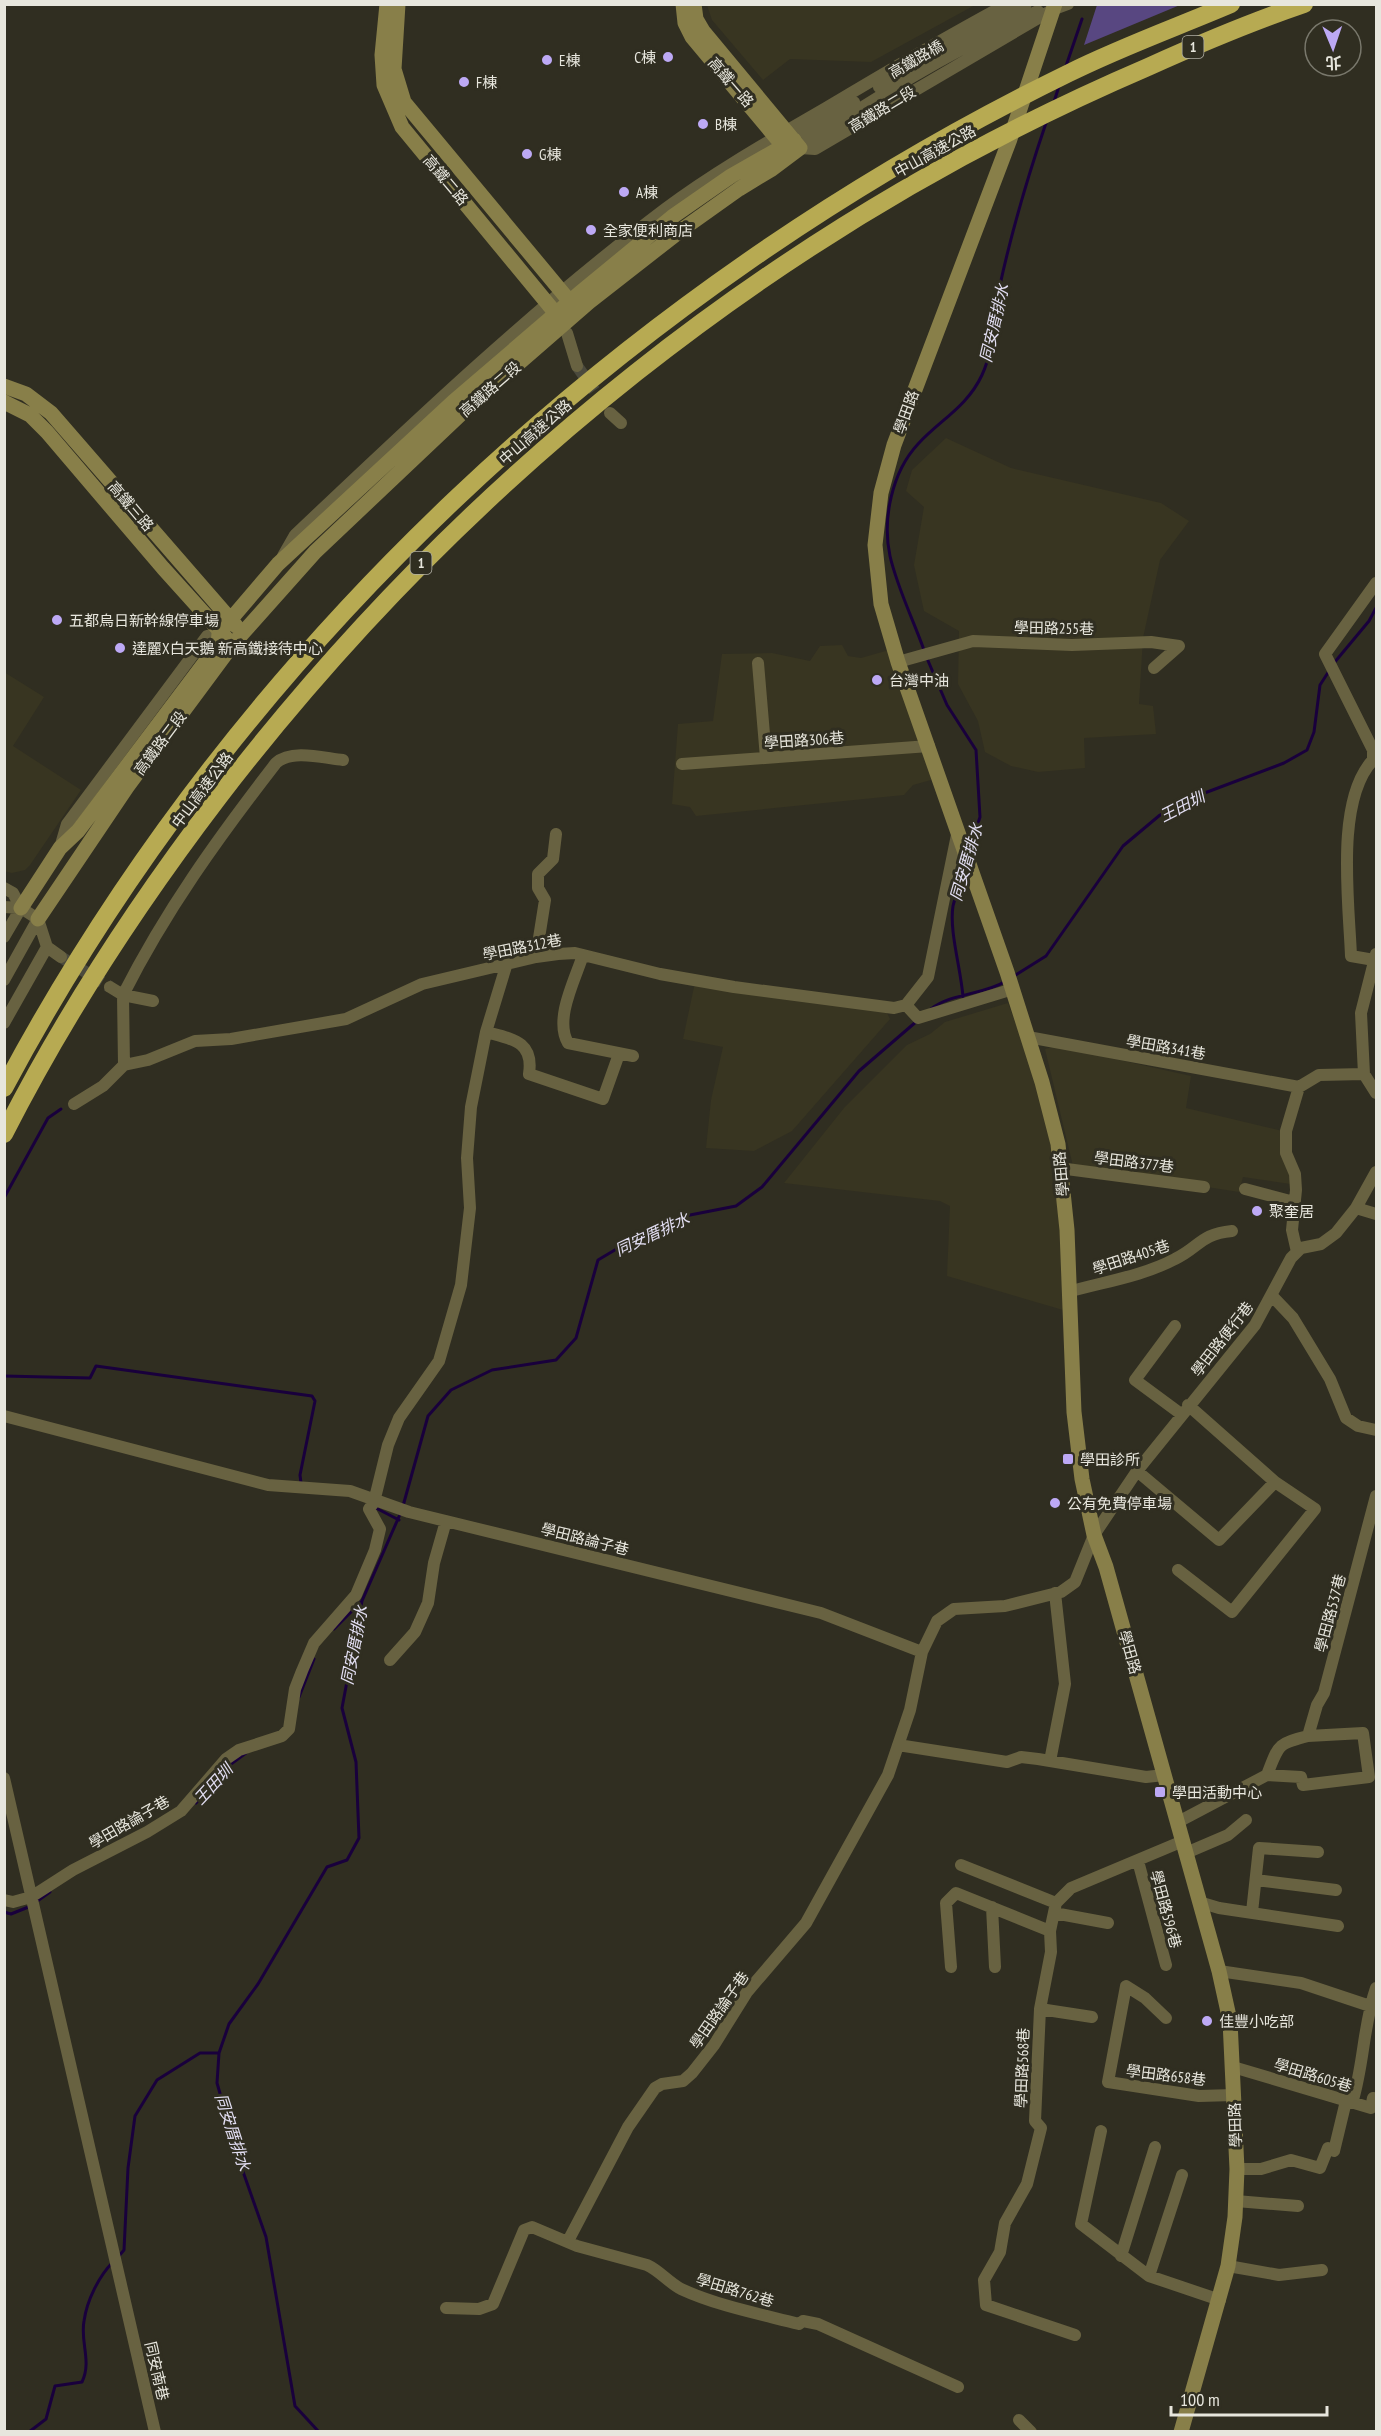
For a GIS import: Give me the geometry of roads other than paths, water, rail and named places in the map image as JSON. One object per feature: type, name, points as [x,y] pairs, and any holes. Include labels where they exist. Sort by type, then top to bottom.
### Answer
[{"type":"highway","name":"中山高速公路","points":[[4,1088],[94,938],[162,837],[283,681],[397,556],[470,485],[555,410],[696,298],[817,216],[976,121],[1072,71],[1231,4]]},
{"type":"highway","name":"中山高速公路","points":[[4,1134],[83,995],[161,875],[299,695],[412,572],[485,500],[569,426],[708,315],[828,234],[914,182],[1083,94],[1266,17],[1304,4]]},
{"type":"street","name":"高鐵二路","points":[[387,4],[382,55],[384,86],[402,127],[561,321]]},
{"type":"street","name":"高鐵二路","points":[[398,4],[394,69],[404,102],[573,306]]},
{"type":"street","name":"高鐵一路","points":[[683,4],[685,23],[692,37],[789,143]]},
{"type":"street","name":"高鐵一路","points":[[694,4],[696,19],[703,31],[789,143]]},
{"type":"street","name":"高鐵路二段","points":[[21,908],[60,848],[78,831],[218,645],[219,633],[230,620],[278,564],[453,402],[561,321],[573,306],[680,231],[789,143],[944,38],[1007,4]]},
{"type":"street","name":"高鐵路橋","points":[[789,143],[855,111],[1026,4]]},
{"type":"street","name":"高鐵路二段","points":[[38,920],[127,787],[242,640],[315,552],[561,321],[666,209],[724,168],[789,143],[815,149],[1055,6],[1068,4]]},
{"type":"street","name":"高鐵路橋","points":[[951,50],[1055,6]]},
{"type":"street","name":"學田路","points":[[1055,6],[1010,139],[894,445],[876,521],[875,560],[881,604],[905,660],[928,746],[1013,989],[1058,1144],[1067,1230],[1074,1412],[1082,1479],[1094,1535],[1106,1567],[1228,2009],[1233,2067],[1236,2201],[1228,2266],[1220,2300],[1181,2432]]},
{"type":"street","points":[[561,321],[577,366]]},
{"type":"street","name":"高鐵三路","points":[[4,386],[26,394],[51,413],[230,620],[242,640]]},
{"type":"street","name":"高鐵三路","points":[[4,402],[30,415],[47,432],[219,633],[242,640]]},
{"type":"street","points":[[610,413],[621,423]]},
{"type":"street","points":[[1375,590],[1325,654],[1373,750],[1369,773],[1377,776]]},
{"type":"street","name":"學田路255巷","points":[[905,660],[973,641],[1072,645],[1151,642],[1179,646],[1154,668]]},
{"type":"street","points":[[758,663],[766,758]]},
{"type":"street","name":"學田路306巷","points":[[682,764],[928,746]]},
{"type":"street","points":[[74,1104],[103,1086],[124,1065],[123,995],[169,910],[201,862],[276,763],[282,757],[291,756],[343,760]]},
{"type":"street","points":[[1372,762],[1349,823],[1345,845],[1351,956],[1376,957],[1361,1013],[1364,1074],[1377,1093]]},
{"type":"street","points":[[958,829],[928,977],[906,1005],[918,1018],[1013,989]]},
{"type":"street","points":[[536,957],[545,900],[538,888],[538,874],[552,859],[556,834]]},
{"type":"street","points":[[4,888],[13,893],[21,908],[38,920],[46,947],[61,957]]},
{"type":"street","points":[[4,907],[21,908]]},
{"type":"street","points":[[4,937],[21,908]]},
{"type":"street","points":[[4,980],[38,920]]},
{"type":"street","points":[[4,1023],[46,947]]},
{"type":"street","name":"學田路312巷","points":[[124,1065],[148,1060],[195,1041],[231,1039],[346,1019],[422,984],[536,957],[574,953],[660,974],[734,987],[894,1008],[906,1005]]},
{"type":"street","points":[[583,955],[567,1005],[562,1033],[568,1043],[633,1056]]},
{"type":"street","name":"學田路論子巷","points":[[4,1900],[13,1902],[31,1897],[74,1869],[147,1832],[181,1810],[226,1759],[239,1750],[282,1736],[289,1729],[295,1689],[314,1642],[356,1595],[375,1550],[380,1529],[369,1509],[374,1502],[388,1445],[399,1418],[439,1361],[461,1285],[470,1208],[467,1158],[471,1107],[486,1032],[507,963]]},
{"type":"street","points":[[110,987],[123,995],[153,1001]]},
{"type":"street","points":[[486,1032],[513,1040],[529,1051],[531,1062],[529,1074],[603,1100],[619,1054]]},
{"type":"street","name":"學田路341巷","points":[[1028,1037],[1299,1087]]},
{"type":"street","points":[[1297,1252],[1292,1230],[1296,1190],[1294,1174],[1286,1153],[1286,1131],[1299,1087],[1318,1075],[1364,1074]]},
{"type":"street","name":"學田路377巷","points":[[1059,1168],[1204,1187]]},
{"type":"street","points":[[1297,1252],[1301,1248],[1321,1244],[1336,1233],[1356,1208],[1377,1172]]},
{"type":"street","points":[[1245,1189],[1294,1202]]},
{"type":"street","points":[[1356,1208],[1377,1214]]},
{"type":"street","name":"學田路405巷","points":[[1068,1292],[1153,1268],[1176,1259],[1213,1233],[1232,1231]]},
{"type":"street","name":"學田路便行巷","points":[[1094,1535],[1137,1471],[1255,1324],[1291,1258],[1297,1252]]},
{"type":"street","points":[[1272,1296],[1293,1317],[1330,1378],[1346,1418],[1358,1426],[1377,1430]]},
{"type":"street","points":[[1175,1326],[1135,1380],[1185,1409],[1275,1482],[1315,1509],[1232,1612],[1178,1570]]},
{"type":"street","name":"學田路論子巷","points":[[4,1416],[268,1485],[350,1491],[374,1502],[446,1521],[821,1613],[922,1652]]},
{"type":"street","points":[[1137,1471],[1219,1540],[1275,1482]]},
{"type":"street","name":"學田路537巷","points":[[1308,1736],[1317,1705],[1324,1693],[1377,1496]]},
{"type":"street","points":[[390,1660],[415,1632],[428,1603],[434,1563],[446,1521]]},
{"type":"street","name":"學田路論子巷","points":[[568,2241],[628,2127],[655,2088],[662,2084],[683,2081],[692,2073],[714,2045],[747,1992],[806,1923],[888,1775],[910,1710],[922,1652],[936,1622],[954,1609],[1005,1606],[1055,1593],[1075,1582],[1094,1535]]},
{"type":"street","points":[[1050,1761],[1065,1684],[1055,1593]]},
{"type":"street","points":[[1178,1822],[1267,1775],[1301,1778],[1303,1785],[1369,1777],[1363,1733],[1308,1736],[1283,1743],[1276,1750],[1267,1775]]},
{"type":"street","points":[[898,1745],[1007,1762],[1021,1757],[1146,1777],[1164,1775]]},
{"type":"street","points":[[4,1778],[31,1897]]},
{"type":"street","points":[[1055,1908],[1071,1888],[1138,1861],[1228,1835],[1246,1820]]},
{"type":"street","points":[[1252,1912],[1259,1848],[1318,1852]]},
{"type":"street","name":"學田路596巷","points":[[1138,1861],[1166,1965]]},
{"type":"street","points":[[961,1865],[1055,1908],[1108,1923]]},
{"type":"street","points":[[1256,1880],[1336,1890]]},
{"type":"street","points":[[951,1966],[946,1903],[956,1893],[1050,1931]]},
{"type":"street","name":"同安南巷","points":[[31,1897],[155,2432]]},
{"type":"street","points":[[1199,1902],[1219,1908],[1338,1926]]},
{"type":"street","points":[[992,1907],[995,1967]]},
{"type":"street","name":"學田路568巷","points":[[1055,1908],[1050,1931],[1051,1952],[1040,2009],[1035,2121],[1041,2128],[1027,2184],[1005,2223],[1000,2252],[984,2280],[986,2305],[1075,2335]]},
{"type":"street","points":[[1219,1971],[1301,1983],[1370,2006]]},
{"type":"street","name":"學田路658巷","points":[[1166,2018],[1145,1998],[1126,1986],[1108,2082],[1199,2096],[1234,2095]]},
{"type":"street","points":[[1237,2169],[1261,2169],[1291,2160],[1320,2168],[1328,2148],[1335,2151],[1349,2102],[1358,2086],[1370,2006],[1377,1988]]},
{"type":"street","points":[[1040,2009],[1092,2017]]},
{"type":"street","name":"學田路605巷","points":[[1233,2067],[1371,2108],[1373,2098],[1377,2099]]},
{"type":"street","points":[[1101,2131],[1081,2224],[1149,2276],[1220,2300]]},
{"type":"street","points":[[1121,2256],[1155,2147]]},
{"type":"street","points":[[1149,2276],[1182,2175]]},
{"type":"street","points":[[1236,2201],[1298,2206]]},
{"type":"street","name":"學田路762巷","points":[[446,2308],[479,2309],[493,2304],[524,2230],[532,2227],[541,2228],[609,2257],[647,2265],[680,2288],[704,2298],[799,2324],[803,2321],[818,2324],[958,2387]]},
{"type":"street","points":[[1228,2266],[1279,2275],[1322,2270]]},
{"type":"street","points":[[1019,2420],[1031,2432]]},
{"type":"waterway","name":"同安厝排水","points":[[1066,66],[1082,19]]},
{"type":"waterway","name":"同安厝排水","points":[[1054,102],[1059,86]]},
{"type":"waterway","name":"同安厝排水","points":[[924,650],[890,556],[887,527],[891,497],[909,455],[926,435],[961,405],[982,375],[994,330],[1000,285],[1010,244],[1046,123]]},
{"type":"waterway","name":"王田圳","points":[[1334,663],[1369,621],[1376,608]]},
{"type":"waterway","name":"同安厝排水","points":[[926,656],[947,705],[976,750],[980,817],[970,848]]},
{"type":"waterway","name":"王田圳","points":[[1014,976],[1046,956],[1123,846],[1160,815],[1194,797],[1284,763],[1307,750],[1314,732],[1320,685],[1329,671]]},
{"type":"waterway","name":"同安厝排水","points":[[963,997],[952,916],[964,869]]},
{"type":"waterway","name":"王田圳","points":[[931,1009],[948,1000],[988,989],[1006,981]]},
{"type":"waterway","name":"同安厝排水","points":[[403,1506],[428,1416],[451,1390],[492,1370],[556,1360],[576,1338],[598,1260],[635,1238],[685,1216],[736,1206],[762,1187],[859,1071],[917,1021]]},
{"type":"waterway","points":[[4,1198],[48,1118],[61,1109]]},
{"type":"waterway","points":[[4,1376],[90,1378],[96,1366],[312,1396],[315,1401],[300,1475],[301,1483]]},
{"type":"waterway","points":[[374,1507],[399,1520]]},
{"type":"waterway","name":"同安厝排水","points":[[319,2432],[295,2406],[266,2237],[240,2163],[217,2083],[219,2053],[229,2024],[258,1984],[327,1867],[347,1860],[359,1838],[356,1762],[342,1708],[362,1601],[401,1512]]},
{"type":"waterway","name":"王田圳","points":[[334,1629],[361,1602]]},
{"type":"waterway","name":"王田圳","points":[[299,1697],[314,1659]]},
{"type":"waterway","name":"王田圳","points":[[227,1767],[246,1753]]},
{"type":"waterway","name":"王田圳","points":[[196,1803],[221,1774]]},
{"type":"waterway","name":"王田圳","points":[[36,1902],[50,1892]]},
{"type":"waterway","name":"王田圳","points":[[4,1912],[11,1914],[31,1906]]},
{"type":"waterway","points":[[118,2257],[124,2250],[128,2168],[135,2116],[157,2080],[200,2053],[219,2053]]},
{"type":"waterway","points":[[29,2432],[46,2419],[55,2386],[82,2382],[86,2367],[83,2329],[88,2305],[94,2289],[113,2262]]},
{"type":"tunnel","points":[[577,366],[606,407]]},
{"type":"tunnel","points":[[61,957],[110,987]]},
{"type":"place","name":"C棟","points":[[668,57]]},
{"type":"place","name":"E棟","points":[[547,60]]},
{"type":"place","name":"F棟","points":[[464,82]]},
{"type":"place","name":"B棟","points":[[703,124]]},
{"type":"place","name":"G棟","points":[[527,154]]},
{"type":"place","name":"A棟","points":[[624,192]]},
{"type":"place","name":"全家便利商店","points":[[591,230]]},
{"type":"place","name":"五都烏日新幹線停車場","points":[[57,620]]},
{"type":"place","name":"達麗X白天鵝 新高鐵接待中心","points":[[120,648]]},
{"type":"place","name":"台灣中油","points":[[877,680]]},
{"type":"place","name":"聚奎居","points":[[1257,1211]]},
{"type":"place","name":"學田診所","points":[[1068,1459]]},
{"type":"place","name":"公有免費停車場","points":[[1055,1503]]},
{"type":"place","name":"學田活動中心","points":[[1160,1792]]},
{"type":"place","name":"佳豐小吃部","points":[[1207,2021]]}]
